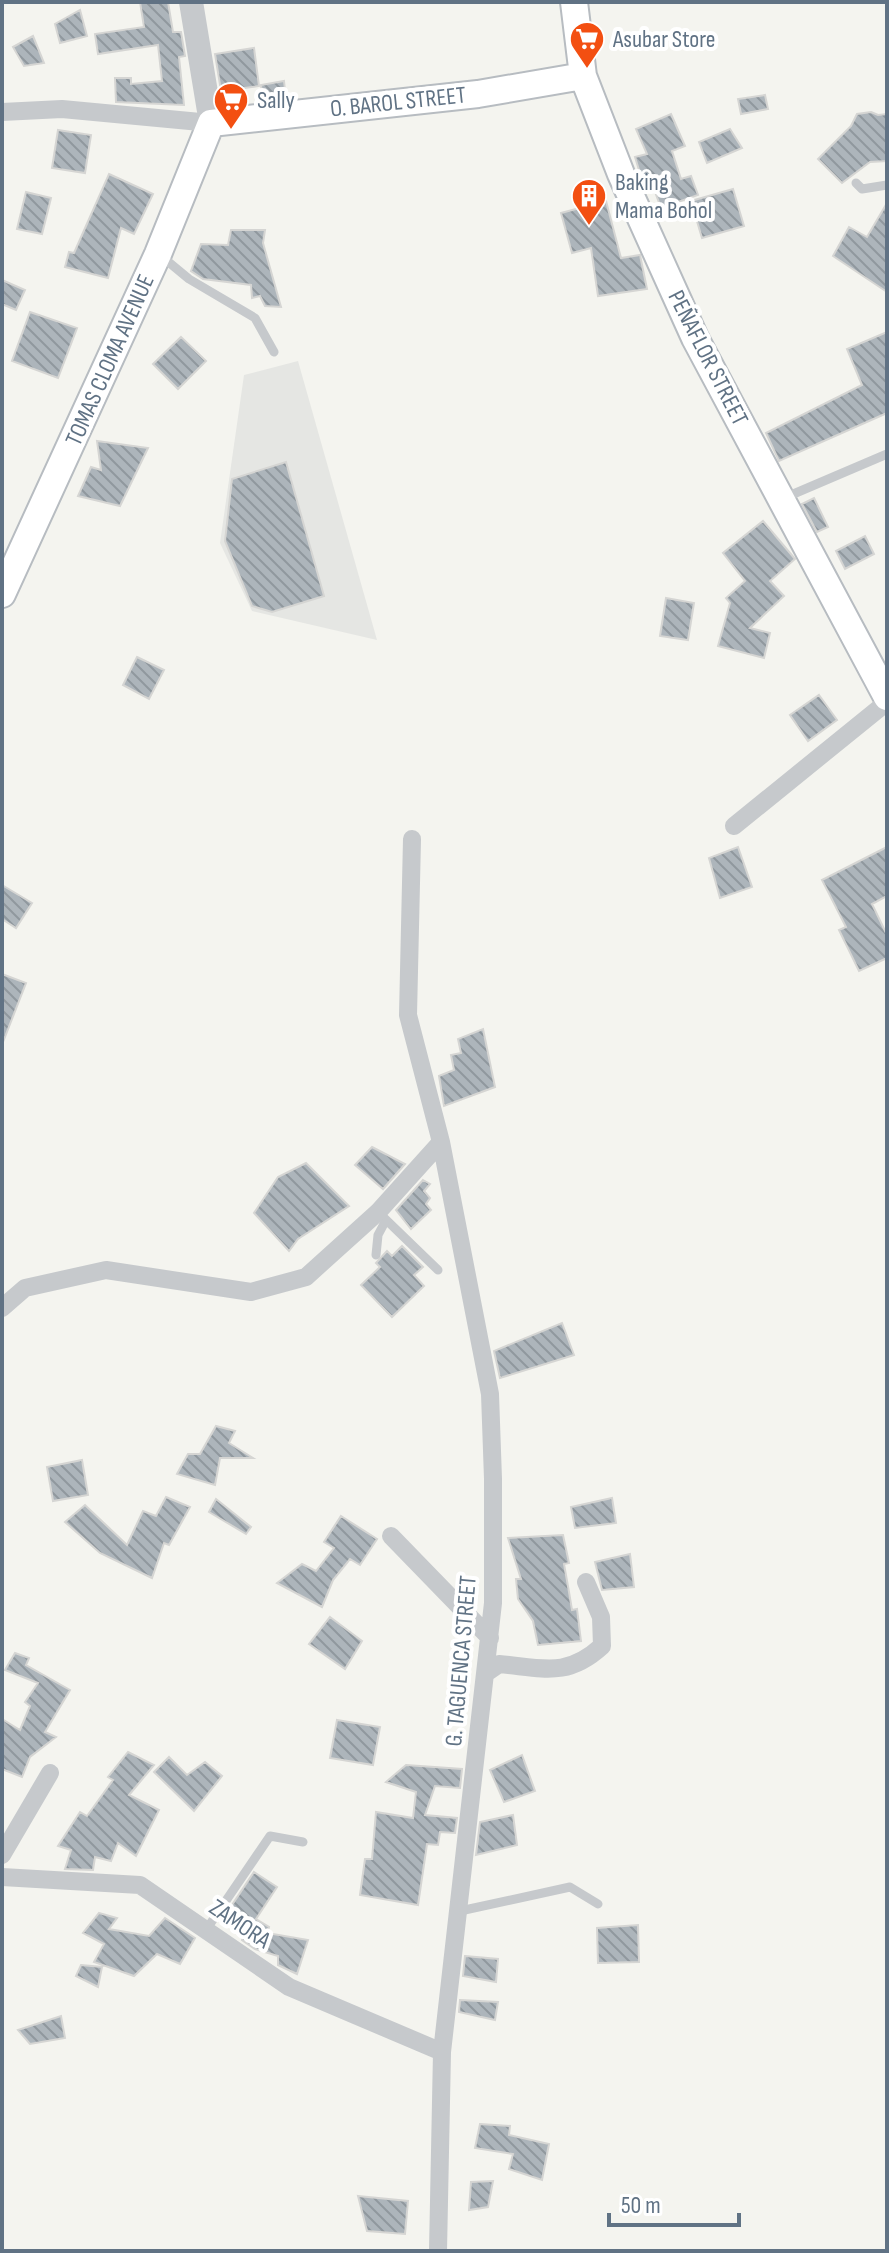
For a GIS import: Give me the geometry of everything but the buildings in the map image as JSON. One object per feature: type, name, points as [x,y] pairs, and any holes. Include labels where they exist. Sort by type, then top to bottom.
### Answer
[{"type":"main road","name":"PEÑAFLOR STREET","points":[[574,2],[583,76],[621,174],[695,338],[887,699]]},
{"type":"main road","name":"O. BAROL STREET","points":[[211,123],[478,94],[583,76]]},
{"type":"main road","name":"TOMAS CLOMA AVENUE","points":[[2,594],[158,254],[211,123]]},
{"type":"street","points":[[2,112],[62,109],[211,123],[191,2]]},
{"type":"street","points":[[734,826],[887,699]]},
{"type":"street","name":"G. TAGUENCA STREET","points":[[412,839],[408,1015],[441,1142],[490,1394],[493,1603],[442,2052],[438,2251]]},
{"type":"street","points":[[2,1308],[25,1288],[106,1270],[251,1292],[306,1277],[382,1216],[441,1142]]},
{"type":"street","points":[[391,1536],[490,1638]]},
{"type":"street","points":[[486,1673],[499,1664],[562,1671],[586,1661],[602,1646],[601,1617],[586,1582]]},
{"type":"street","points":[[2,1855],[50,1773]]},
{"type":"street","name":"ZAMORA","points":[[2,1877],[140,1885],[289,1987],[442,2052]]},
{"type":"lane","points":[[856,183],[862,189],[887,185]]},
{"type":"lane","points":[[158,254],[189,279],[255,318],[274,352]]},
{"type":"lane","points":[[781,499],[887,454]]},
{"type":"lane","points":[[376,1255],[382,1216]]},
{"type":"lane","points":[[382,1216],[438,1270]]},
{"type":"lane","points":[[206,1930],[270,1836],[303,1842]]},
{"type":"lane","points":[[460,1911],[570,1887],[598,1904]]},
{"type":"shaded area","points":[[298,361],[377,640],[252,611],[220,543],[244,375]]},
{"type":"place","name":"Asubar Store","points":[[587,70]]},
{"type":"place","name":"Sally","points":[[231,131]]},
{"type":"place","name":"Baking Mama Bohol","points":[[589,227]]}]
